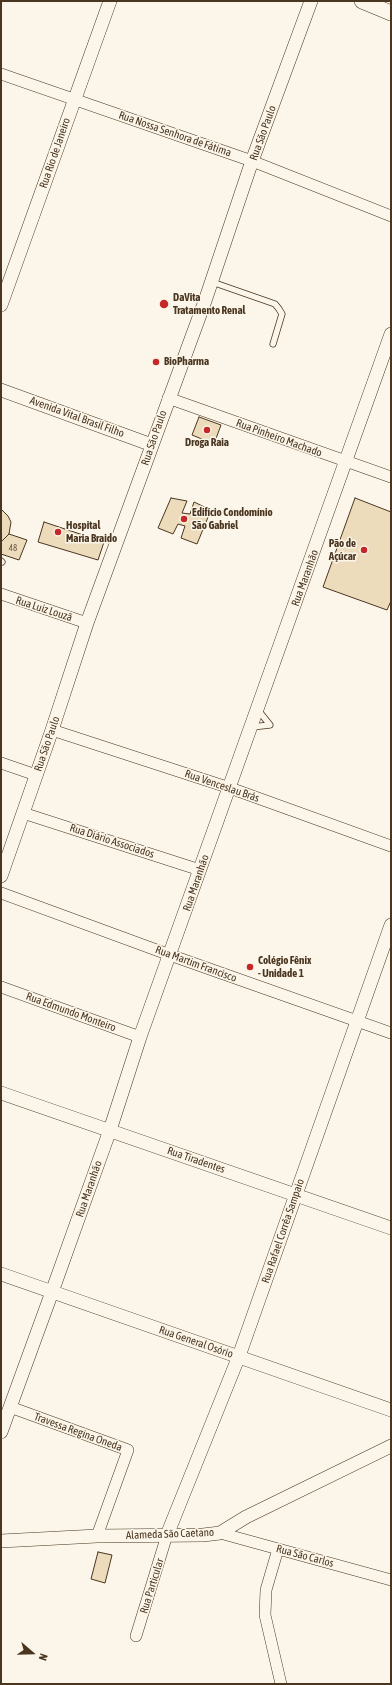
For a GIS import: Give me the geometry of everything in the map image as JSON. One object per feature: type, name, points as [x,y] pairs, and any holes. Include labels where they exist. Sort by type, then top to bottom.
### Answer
[{"type":"main road","points":[[362,1],[391,13]]},
{"type":"street","name":"Rua Rio de Janeiro","points":[[1,305],[110,1]]},
{"type":"street","name":"Rua São Paulo","points":[[2,872],[52,730],[87,623],[168,398],[212,282],[252,161],[310,1]]},
{"type":"street","name":"Rua Nossa Senhora de Fátima","points":[[1,74],[252,161],[391,216]]},
{"type":"street","name":"Rua Maranhão","points":[[1,1432],[110,1130],[140,1037],[347,462],[391,334]]},
{"type":"street","name":"Avenida Vital Brasil Filho","points":[[1,390],[152,444]]},
{"type":"street","name":"Rua Pinheiro Machado","points":[[168,398],[391,477]]},
{"type":"street","name":"Rua Luiz Louzã","points":[[1,594],[87,623]]},
{"type":"street","name":"Rua Venceslau Brás","points":[[52,730],[230,788],[391,846]]},
{"type":"street","points":[[1,763],[36,775]]},
{"type":"street","name":"Rua Diário Associados","points":[[23,813],[200,870]]},
{"type":"street","name":"Rua Martim Francisco","points":[[1,893],[170,956],[391,1033]]},
{"type":"street","name":"Rua Rafael Corrêa Sampaio","points":[[167,1534],[239,1356],[391,925]]},
{"type":"street","name":"Rua Edmundo Monteiro","points":[[1,987],[140,1037]]},
{"type":"street","name":"Rua Tiradentes","points":[[1,1093],[391,1228]]},
{"type":"street","name":"Rua General Osório","points":[[1,1274],[391,1410]]},
{"type":"street","name":"Travessa Regina Oneda","points":[[10,1407],[128,1450],[98,1536]]},
{"type":"street","name":"Alameda São Caetano","points":[[1,1541],[98,1536],[167,1534],[203,1535],[220,1532],[246,1517],[391,1446]]},
{"type":"street","name":"Rua São Carlos","points":[[220,1532],[391,1580]]},
{"type":"street","name":"Rua Particular","points":[[136,1636],[167,1534]]},
{"type":"street","points":[[278,1549],[266,1590],[264,1615],[281,1684]]},
{"type":"lane","points":[[212,282],[275,304],[282,314],[273,344]]},
{"type":"building","name":"Droga Raia","points":[[199,417],[221,425],[214,444],[192,435]]},
{"type":"building","name":"Edifício Condomínio São Gabriel","points":[[171,498],[187,501],[182,513],[190,514],[194,502],[211,510],[197,544],[181,538],[185,526],[178,524],[173,534],[158,528]]},
{"type":"building","name":"Pão de Açúcar","points":[[355,498],[391,512],[391,601],[387,610],[323,587]]},
{"type":"building","points":[[1,509],[8,516],[11,522],[9,534],[1,542]]},
{"type":"building","name":"Hospital Maria Braido","points":[[44,522],[104,542],[98,560],[38,542]]},
{"type":"building","points":[[9,534],[27,540],[19,560],[1,554],[1,542]]},
{"type":"building","points":[[98,1552],[112,1555],[105,1583],[91,1579]]},
{"type":"place","name":"DaVita Tratamento Renal","points":[[164,304]]},
{"type":"place","name":"BioPharma","points":[[156,362]]},
{"type":"place","name":"Droga Raia","points":[[207,430]]},
{"type":"place","name":"Edifício Condomínio São Gabriel","points":[[184,519]]},
{"type":"place","name":"Hospital Maria Braido","points":[[58,532]]},
{"type":"place","name":"Pão de Açúcar","points":[[364,550]]},
{"type":"place","name":"Colégio Fênix - Unidade 1","points":[[250,967]]}]
